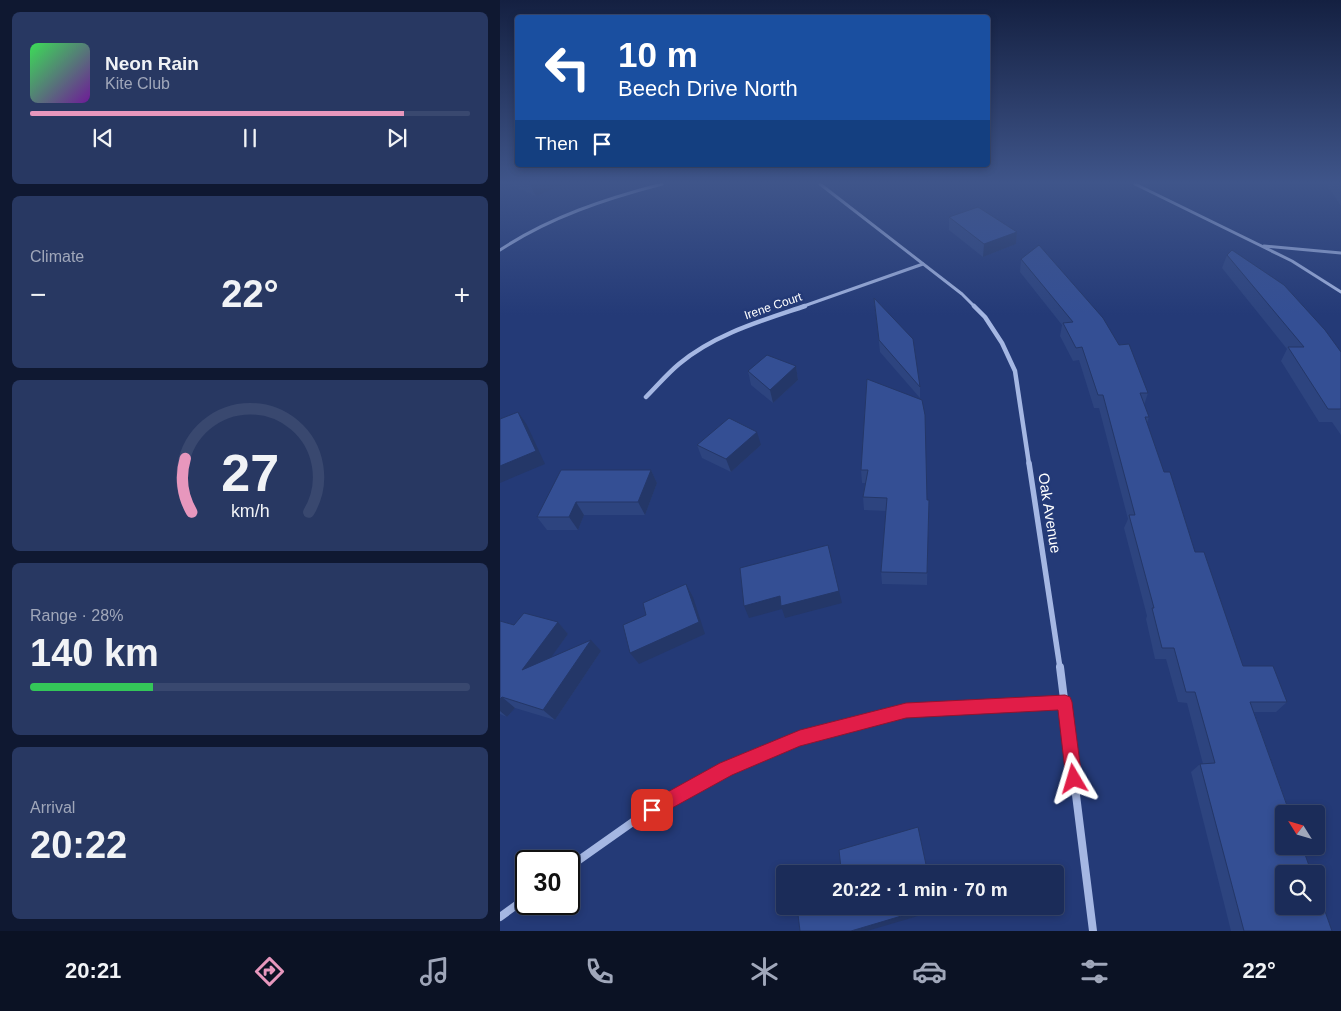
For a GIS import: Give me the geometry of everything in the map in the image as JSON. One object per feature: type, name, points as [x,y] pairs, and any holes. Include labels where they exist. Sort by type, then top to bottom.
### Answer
[{"type":"street","points":[[500,250],[541,227]]},
{"type":"street","name":"Oak Avenue","points":[[876,227],[962,294],[985,317],[1002,342],[1014,371],[1065,702],[1093,931]]},
{"type":"street","points":[[1224,227],[1292,261],[1341,292]]},
{"type":"street","points":[[1262,246],[1341,253]]},
{"type":"street","name":"Irene Court","points":[[646,396],[679,364],[733,332],[923,264]]},
{"type":"street","points":[[580,860],[637,819],[718,774],[800,738],[906,710],[1065,702]]},
{"type":"street","points":[[500,916],[515,906]]},
{"type":"building","points":[[963,227],[1010,227],[1017,232],[984,244]]},
{"type":"building","points":[[1039,245],[1103,318],[1119,345],[1129,344],[1148,393],[1140,393],[1149,417],[1145,417],[1164,472],[1170,472],[1195,552],[1204,552],[1243,666],[1273,666],[1287,702],[1250,702],[1287,805],[1275,805],[1275,855],[1305,855],[1309,865],[1275,865],[1275,915],[1325,915],[1325,911],[1332,931],[1244,931],[1200,764],[1215,763],[1195,692],[1186,692],[1174,648],[1162,648],[1152,608],[1154,608],[1129,515],[1135,515],[1103,395],[1098,395],[1082,347],[1076,348],[1063,323],[1073,322],[1021,259]]},
{"type":"building","points":[[1232,250],[1284,285],[1325,330],[1341,352],[1341,409],[1328,409],[1288,347],[1304,347],[1227,255]]},
{"type":"building","points":[[874,298],[913,339],[920,387],[879,340]]},
{"type":"building","points":[[767,355],[796,366],[770,390],[748,371]]},
{"type":"building","points":[[867,379],[922,400],[925,415],[927,500],[929,500],[927,573],[881,572],[887,498],[863,497],[868,470],[861,470]]},
{"type":"building","points":[[518,412],[536,451],[500,466],[500,419]]},
{"type":"building","points":[[729,418],[757,432],[726,459],[697,445]]},
{"type":"building","points":[[561,470],[651,470],[638,502],[576,502],[569,517],[537,517]]},
{"type":"building","points":[[828,545],[839,591],[781,606],[780,596],[744,606],[740,568]]},
{"type":"building","points":[[686,584],[699,622],[630,653],[623,625],[646,615],[643,603]]},
{"type":"building","points":[[524,613],[558,622],[522,670],[591,640],[543,710],[502,697],[500,699],[500,621],[514,625]]},
{"type":"building","points":[[918,827],[926,865],[841,865],[839,850]]},
{"type":"building","points":[[798,915],[905,915],[851,931],[800,931]]},
{"type":"route","points":[[652,810],[726,769],[800,738],[906,710],[1065,702],[1074,779]]}]
